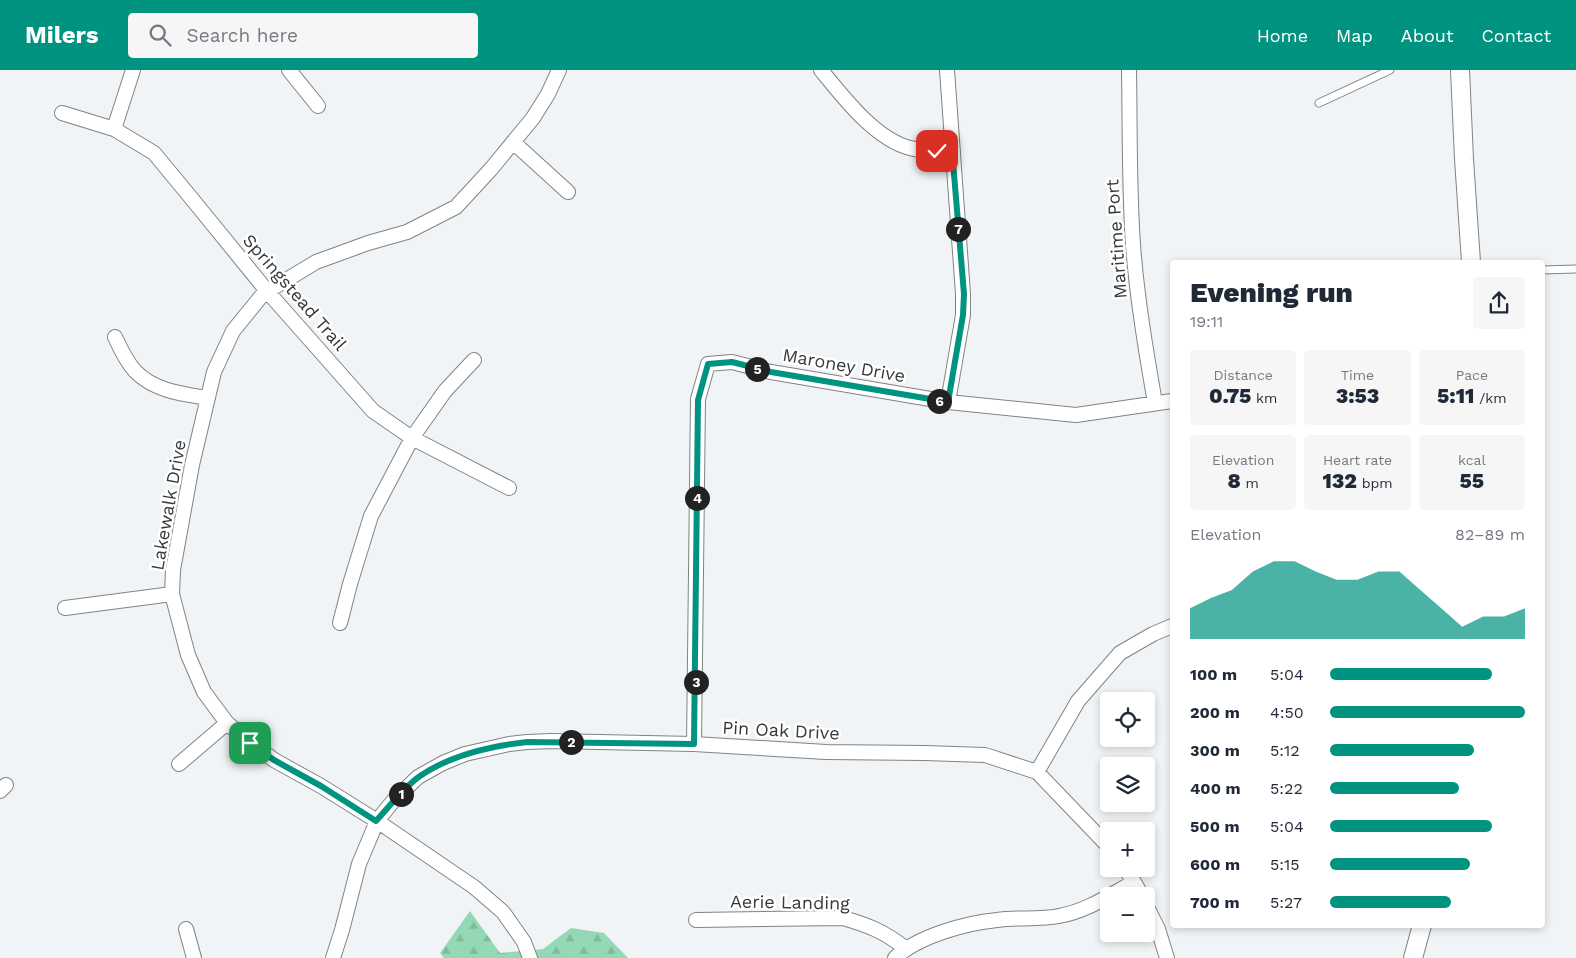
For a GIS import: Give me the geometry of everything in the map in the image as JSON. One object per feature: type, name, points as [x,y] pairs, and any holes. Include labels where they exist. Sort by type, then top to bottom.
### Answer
[{"type":"street","points":[[114,129],[133,70]]},
{"type":"street","points":[[289,70],[318,106]]},
{"type":"street","name":"Lakewalk Drive","points":[[530,958],[524,942],[503,912],[474,887],[321,786],[274,760],[227,723],[204,692],[188,655],[172,594],[173,570],[192,465],[214,372],[233,331],[262,294],[316,262],[368,243],[407,232],[456,207],[491,169],[533,118],[548,94],[558,70]]},
{"type":"street","points":[[821,70],[862,117],[885,137],[909,148],[924,151],[952,150]]},
{"type":"street","points":[[948,70],[952,150],[964,294],[963,315],[948,402]]},
{"type":"street","name":"Maritime Port","points":[[1129,70],[1133,245],[1141,317],[1155,403]]},
{"type":"street","points":[[1460,70],[1464,160],[1472,260]]},
{"type":"street","name":"Springstead Trail","points":[[62,113],[114,129],[154,153],[267,292],[374,410],[412,438],[509,488]]},
{"type":"street","points":[[513,142],[568,192]]},
{"type":"street","points":[[115,337],[135,371],[152,384],[178,394],[208,398]]},
{"type":"street","points":[[340,624],[371,516],[412,438],[445,391],[474,360]]},
{"type":"street","name":"Maroney Drive","points":[[694,744],[698,400],[708,364],[732,362],[771,372],[948,402],[1076,415],[1170,401]]},
{"type":"street","points":[[66,608],[172,594]]},
{"type":"street","points":[[1037,772],[1078,701],[1120,653],[1170,627]]},
{"type":"street","points":[[179,764],[227,723]]},
{"type":"street","name":"Pin Oak Drive","points":[[333,958],[359,864],[376,821],[418,777],[443,763],[465,754],[509,744],[527,742],[694,744],[826,752],[985,755],[1037,772],[1100,838]]},
{"type":"street","points":[[1131,877],[1137,887]]},
{"type":"street","points":[[900,953],[956,927],[998,920],[1057,917],[1086,909],[1134,882]]},
{"type":"street","name":"Aerie Landing","points":[[696,920],[843,918],[864,924],[890,936],[900,953]]},
{"type":"street","points":[[1155,923],[1167,958]]},
{"type":"street","points":[[1413,958],[1421,928]]},
{"type":"street","points":[[186,929],[194,958]]},
{"type":"lane","points":[[1319,103],[1390,70]]},
{"type":"lane","points":[[1545,270],[1576,269]]},
{"type":"green space","points":[[470,911],[500,953],[543,949],[571,928],[604,933],[628,958],[444,958],[440,953]]},
{"type":"route","points":[[250,743],[274,760],[321,786],[376,821],[418,777],[443,763],[465,754],[527,742],[694,744],[698,400],[708,364],[732,362],[771,372],[948,402],[963,315],[964,294],[952,150],[937,151]]}]
